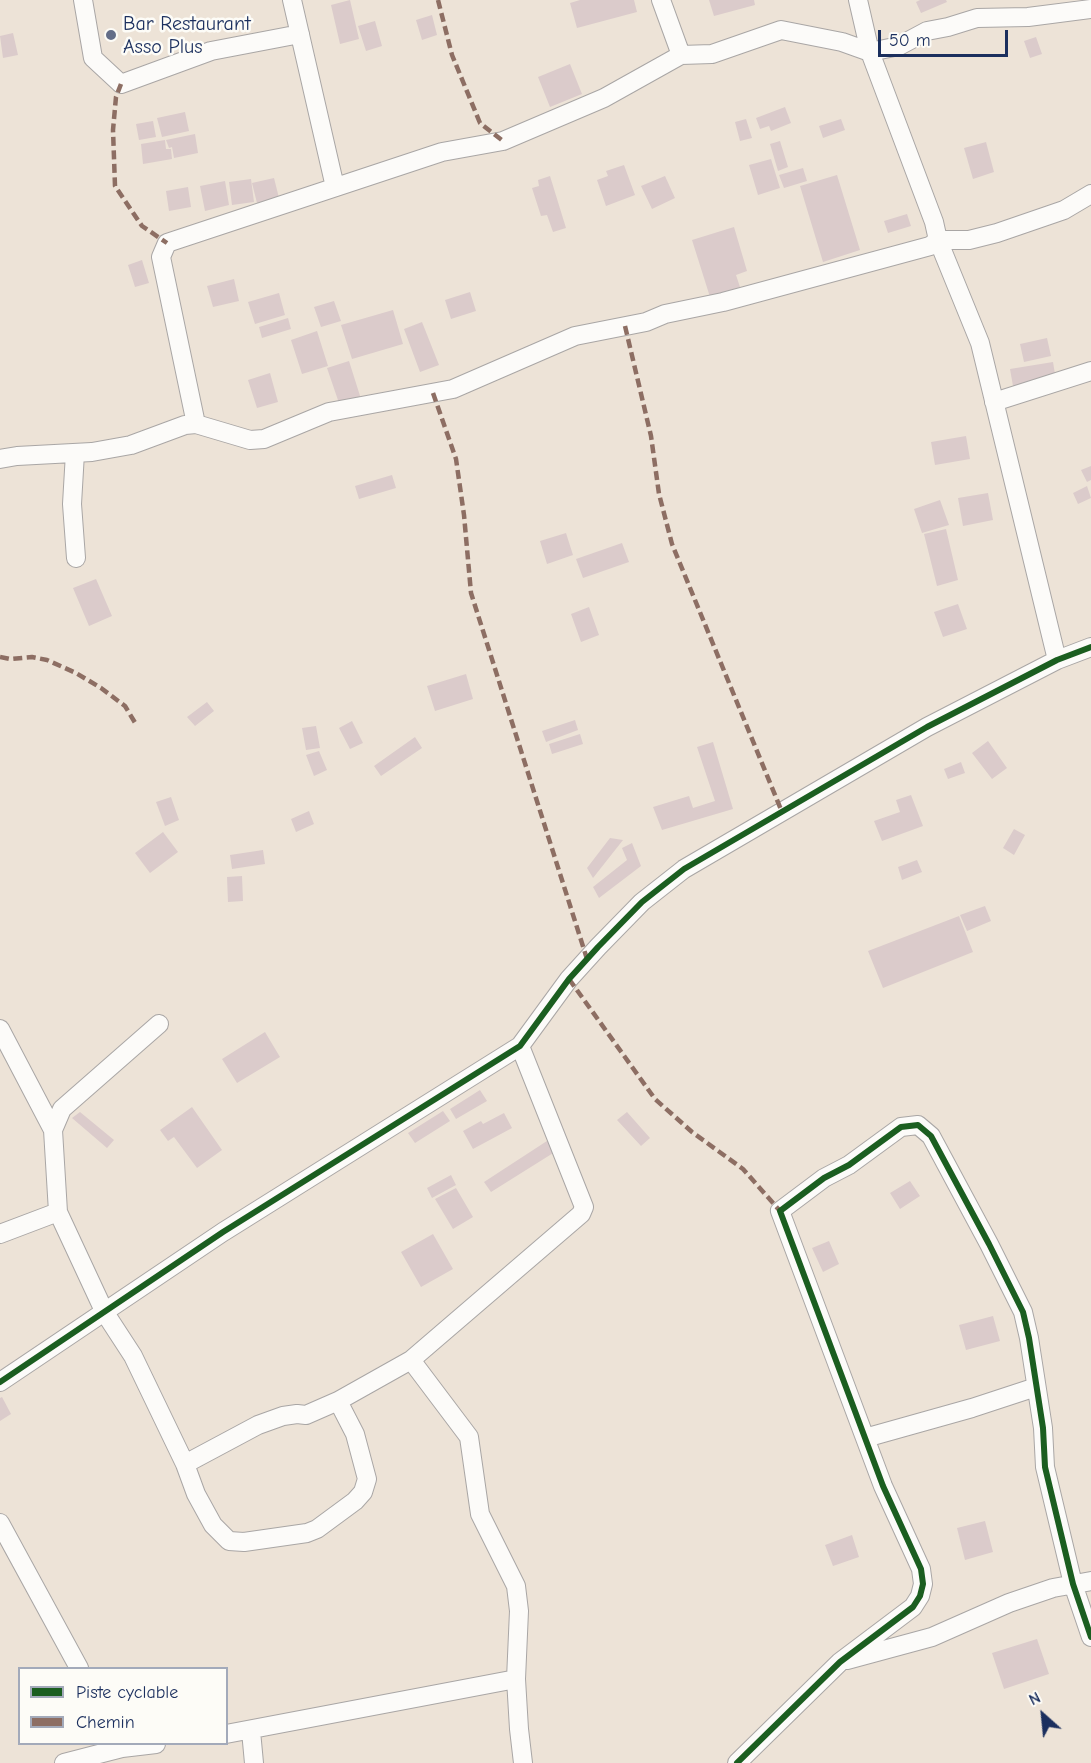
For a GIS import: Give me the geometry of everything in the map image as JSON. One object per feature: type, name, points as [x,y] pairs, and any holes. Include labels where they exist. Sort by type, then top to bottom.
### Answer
[{"type":"street","points":[[83,0],[93,58],[120,84],[211,51],[300,34]]},
{"type":"street","points":[[292,0],[335,187]]},
{"type":"street","points":[[661,0],[681,56]]},
{"type":"street","points":[[858,0],[870,52],[934,222],[938,240],[980,343],[1057,660]]},
{"type":"street","points":[[196,424],[161,257],[167,243],[442,152],[503,141],[604,98],[681,56],[711,54],[781,30],[842,42],[870,52],[899,46],[927,31],[977,18],[1028,17],[1091,9]]},
{"type":"street","points":[[0,459],[92,452],[131,445],[185,425],[196,424],[250,440],[264,439],[329,412],[453,388],[575,336],[646,322],[665,315],[919,251],[938,240],[969,240],[997,233],[1064,210],[1091,194]]},
{"type":"street","points":[[994,402],[1091,371]]},
{"type":"street","points":[[75,453],[72,504],[76,558]]},
{"type":"street","points":[[0,1382],[223,1232],[520,1046],[569,979],[598,947],[642,902],[675,876],[927,727],[1057,660],[1091,647]]},
{"type":"street","points":[[53,1130],[62,1109],[159,1024]]},
{"type":"street","points":[[0,1029],[53,1130],[58,1212],[105,1313],[133,1356],[185,1464],[196,1494],[213,1525],[229,1541],[244,1542],[308,1533],[355,1501],[363,1492],[367,1479],[355,1434],[338,1401]]},
{"type":"street","points":[[185,1464],[258,1425],[283,1416],[306,1415],[338,1401],[411,1360],[581,1214],[584,1207],[520,1046]]},
{"type":"street","points":[[737,1763],[840,1662],[913,1607],[920,1596],[923,1584],[921,1569],[883,1486],[780,1210],[824,1178],[849,1165],[901,1127],[918,1125],[931,1136],[1023,1312],[1043,1428],[1045,1467],[1082,1582],[1091,1637]]},
{"type":"street","points":[[0,1234],[58,1212]]},
{"type":"street","points":[[411,1360],[469,1437],[480,1514],[516,1586],[519,1611],[516,1679],[523,1763]]},
{"type":"street","points":[[865,1438],[1036,1388]]},
{"type":"street","points":[[0,1523],[78,1667]]},
{"type":"street","points":[[840,1662],[932,1637],[1009,1603],[1053,1588],[1082,1582]]},
{"type":"street","points":[[228,1734],[516,1679]]},
{"type":"street","points":[[251,1731],[254,1763]]},
{"type":"street","points":[[64,1763],[121,1746]]},
{"type":"building","points":[[350,0],[359,39],[340,44],[331,5]]},
{"type":"building","points":[[580,0],[634,0],[637,12],[577,28],[570,3]]},
{"type":"building","points":[[709,0],[754,0],[755,5],[714,16]]},
{"type":"building","points":[[946,0],[947,2],[921,13],[916,2]]},
{"type":"building","points":[[432,15],[437,35],[422,40],[416,20]]},
{"type":"building","points":[[375,21],[382,46],[366,51],[358,26]]},
{"type":"building","points":[[13,33],[18,55],[3,58],[0,36]]},
{"type":"building","points":[[1036,37],[1042,54],[1030,58],[1024,41]]},
{"type":"building","points":[[570,64],[582,94],[550,107],[538,77]]},
{"type":"building","points":[[785,107],[791,123],[771,131],[769,126],[760,129],[756,118]]},
{"type":"building","points":[[185,112],[189,131],[162,137],[157,118]]},
{"type":"building","points":[[746,119],[752,138],[740,141],[735,122]]},
{"type":"building","points":[[841,119],[845,130],[823,138],[819,126]]},
{"type":"building","points":[[153,121],[156,137],[139,140],[136,124]]},
{"type":"building","points":[[195,134],[198,153],[174,158],[172,147],[169,148],[166,140]]},
{"type":"building","points":[[165,140],[166,149],[171,149],[172,159],[143,164],[141,144]]},
{"type":"building","points":[[780,141],[788,167],[778,171],[770,144]]},
{"type":"building","points":[[986,142],[994,172],[973,179],[964,148]]},
{"type":"building","points":[[771,159],[780,188],[758,195],[749,165]]},
{"type":"building","points":[[624,165],[635,195],[606,206],[597,180],[608,176],[606,171]]},
{"type":"building","points":[[803,168],[807,181],[784,188],[779,175]]},
{"type":"building","points":[[837,175],[860,250],[823,262],[800,186]]},
{"type":"building","points":[[550,176],[566,228],[553,232],[547,215],[541,216],[532,188],[539,186],[538,180]]},
{"type":"building","points":[[665,176],[675,198],[652,209],[641,186]]},
{"type":"building","points":[[274,178],[279,198],[257,203],[252,183]]},
{"type":"building","points":[[251,179],[254,202],[232,205],[229,182]]},
{"type":"building","points":[[225,181],[229,205],[205,211],[200,186]]},
{"type":"building","points":[[188,187],[191,207],[169,211],[166,191]]},
{"type":"building","points":[[907,214],[911,226],[888,233],[884,221]]},
{"type":"building","points":[[734,227],[747,271],[736,275],[740,287],[710,297],[692,240]]},
{"type":"building","points":[[142,260],[149,283],[135,287],[128,265]]},
{"type":"building","points":[[234,279],[239,301],[213,307],[207,286]]},
{"type":"building","points":[[470,292],[476,311],[451,319],[445,300]]},
{"type":"building","points":[[279,293],[285,315],[255,324],[248,302]]},
{"type":"building","points":[[334,301],[341,321],[321,327],[314,307]]},
{"type":"building","points":[[393,310],[403,344],[352,359],[341,325]]},
{"type":"building","points":[[288,318],[291,329],[262,338],[259,327]]},
{"type":"building","points":[[422,322],[439,365],[420,372],[404,329]]},
{"type":"building","points":[[317,331],[328,366],[302,374],[291,340]]},
{"type":"building","points":[[1047,338],[1051,356],[1024,362],[1020,344]]},
{"type":"building","points":[[349,361],[361,399],[340,406],[327,368]]},
{"type":"building","points":[[1053,362],[1056,380],[1013,386],[1010,369]]},
{"type":"building","points":[[270,373],[278,402],[257,408],[248,380]]},
{"type":"building","points":[[966,436],[970,459],[935,465],[931,442]]},
{"type":"building","points":[[1091,466],[1091,480],[1087,482],[1081,470]]},
{"type":"building","points":[[392,475],[396,488],[359,499],[355,486]]},
{"type":"building","points":[[1087,486],[1091,498],[1078,504],[1073,493]]},
{"type":"building","points":[[988,493],[993,520],[963,526],[958,498]]},
{"type":"building","points":[[940,500],[949,525],[922,533],[914,509]]},
{"type":"building","points":[[946,529],[958,580],[937,586],[924,534]]},
{"type":"building","points":[[566,533],[573,555],[547,564],[540,541]]},
{"type":"building","points":[[622,543],[629,562],[583,578],[576,559]]},
{"type":"building","points":[[96,579],[112,616],[89,626],[73,588]]},
{"type":"building","points":[[958,604],[967,629],[943,637],[934,612]]},
{"type":"building","points":[[589,607],[599,635],[581,642],[571,614]]},
{"type":"building","points":[[466,674],[473,699],[435,711],[427,686]]},
{"type":"building","points":[[207,702],[214,711],[195,726],[187,717]]},
{"type":"building","points":[[575,720],[578,730],[546,742],[542,731]]},
{"type":"building","points":[[352,721],[363,743],[350,749],[339,728]]},
{"type":"building","points":[[316,726],[320,748],[306,750],[302,728]]},
{"type":"building","points":[[580,734],[583,744],[552,754],[549,744]]},
{"type":"building","points":[[415,737],[422,748],[381,776],[374,766]]},
{"type":"building","points":[[988,741],[1007,768],[992,779],[972,753]]},
{"type":"building","points":[[713,742],[733,809],[662,830],[653,807],[689,796],[693,808],[715,801],[697,747]]},
{"type":"building","points":[[319,751],[327,770],[314,776],[306,755]]},
{"type":"building","points":[[961,762],[965,773],[948,779],[944,769]]},
{"type":"building","points":[[911,795],[923,826],[882,841],[874,821],[900,812],[896,800]]},
{"type":"building","points":[[171,797],[179,820],[165,826],[156,802]]},
{"type":"building","points":[[309,811],[314,824],[296,832],[291,819]]},
{"type":"building","points":[[1014,829],[1025,835],[1014,855],[1003,848]]},
{"type":"building","points":[[163,832],[178,852],[150,873],[135,853]]},
{"type":"building","points":[[610,838],[623,840],[593,878],[587,868]]},
{"type":"building","points":[[632,843],[641,866],[599,898],[593,887],[627,860],[622,848]]},
{"type":"building","points":[[263,850],[265,864],[232,869],[230,855]]},
{"type":"building","points":[[917,860],[922,872],[902,880],[898,867]]},
{"type":"building","points":[[242,876],[243,901],[228,902],[227,877]]},
{"type":"building","points":[[985,906],[991,921],[967,931],[960,915]]},
{"type":"building","points":[[959,916],[973,952],[883,988],[868,951]]},
{"type":"building","points":[[265,1032],[280,1057],[237,1083],[222,1059]]},
{"type":"building","points":[[480,1090],[487,1101],[456,1119],[450,1109]]},
{"type":"building","points":[[192,1107],[222,1150],[197,1168],[174,1137],[168,1141],[160,1130]]},
{"type":"building","points":[[443,1111],[450,1121],[415,1143],[408,1133]]},
{"type":"building","points":[[80,1112],[114,1140],[107,1148],[72,1118]]},
{"type":"building","points":[[627,1112],[650,1138],[641,1146],[617,1120]]},
{"type":"building","points":[[504,1113],[512,1128],[473,1149],[463,1131],[481,1121],[483,1124]]},
{"type":"building","points":[[550,1139],[558,1150],[491,1192],[484,1182]]},
{"type":"building","points":[[451,1175],[456,1185],[432,1198],[427,1188]]},
{"type":"building","points":[[910,1181],[920,1196],[900,1209],[890,1193]]},
{"type":"building","points":[[456,1188],[473,1217],[453,1229],[435,1199]]},
{"type":"building","points":[[433,1234],[453,1269],[421,1287],[401,1252]]},
{"type":"building","points":[[829,1241],[839,1264],[823,1272],[812,1248]]},
{"type":"building","points":[[993,1316],[1000,1341],[966,1350],[959,1325]]},
{"type":"building","points":[[2,1397],[11,1414],[0,1421],[0,1398]]},
{"type":"building","points":[[985,1521],[993,1552],[965,1560],[957,1528]]},
{"type":"building","points":[[852,1535],[859,1557],[833,1566],[825,1545]]},
{"type":"building","points":[[1037,1639],[1049,1674],[1004,1689],[992,1653]]},
{"type":"marked path","points":[[438,0],[452,55],[480,123],[503,141]]},
{"type":"marked path","points":[[121,84],[116,97],[113,130],[115,186],[142,226],[167,243]]},
{"type":"marked path","points":[[625,326],[651,436],[659,494],[672,544],[782,812]]},
{"type":"marked path","points":[[433,393],[456,459],[471,593],[587,959]]},
{"type":"marked path","points":[[0,657],[10,659],[32,657],[47,660],[76,673],[125,706],[137,726]]},
{"type":"marked path","points":[[569,979],[655,1099],[692,1132],[743,1169],[780,1211]]},
{"type":"cycle path","points":[[0,1382],[223,1232],[520,1046],[569,979],[598,947],[642,902],[684,869],[927,727],[1057,660],[1091,647]]},
{"type":"cycle path","points":[[737,1763],[840,1662],[913,1607],[920,1596],[923,1584],[921,1569],[883,1486],[780,1211],[824,1178],[849,1165],[901,1127],[918,1125],[931,1136],[1023,1312],[1043,1428],[1045,1467],[1073,1584],[1091,1637]]},
{"type":"place","name":"Bar Restaurant Asso Plus","points":[[111,35]]}]
